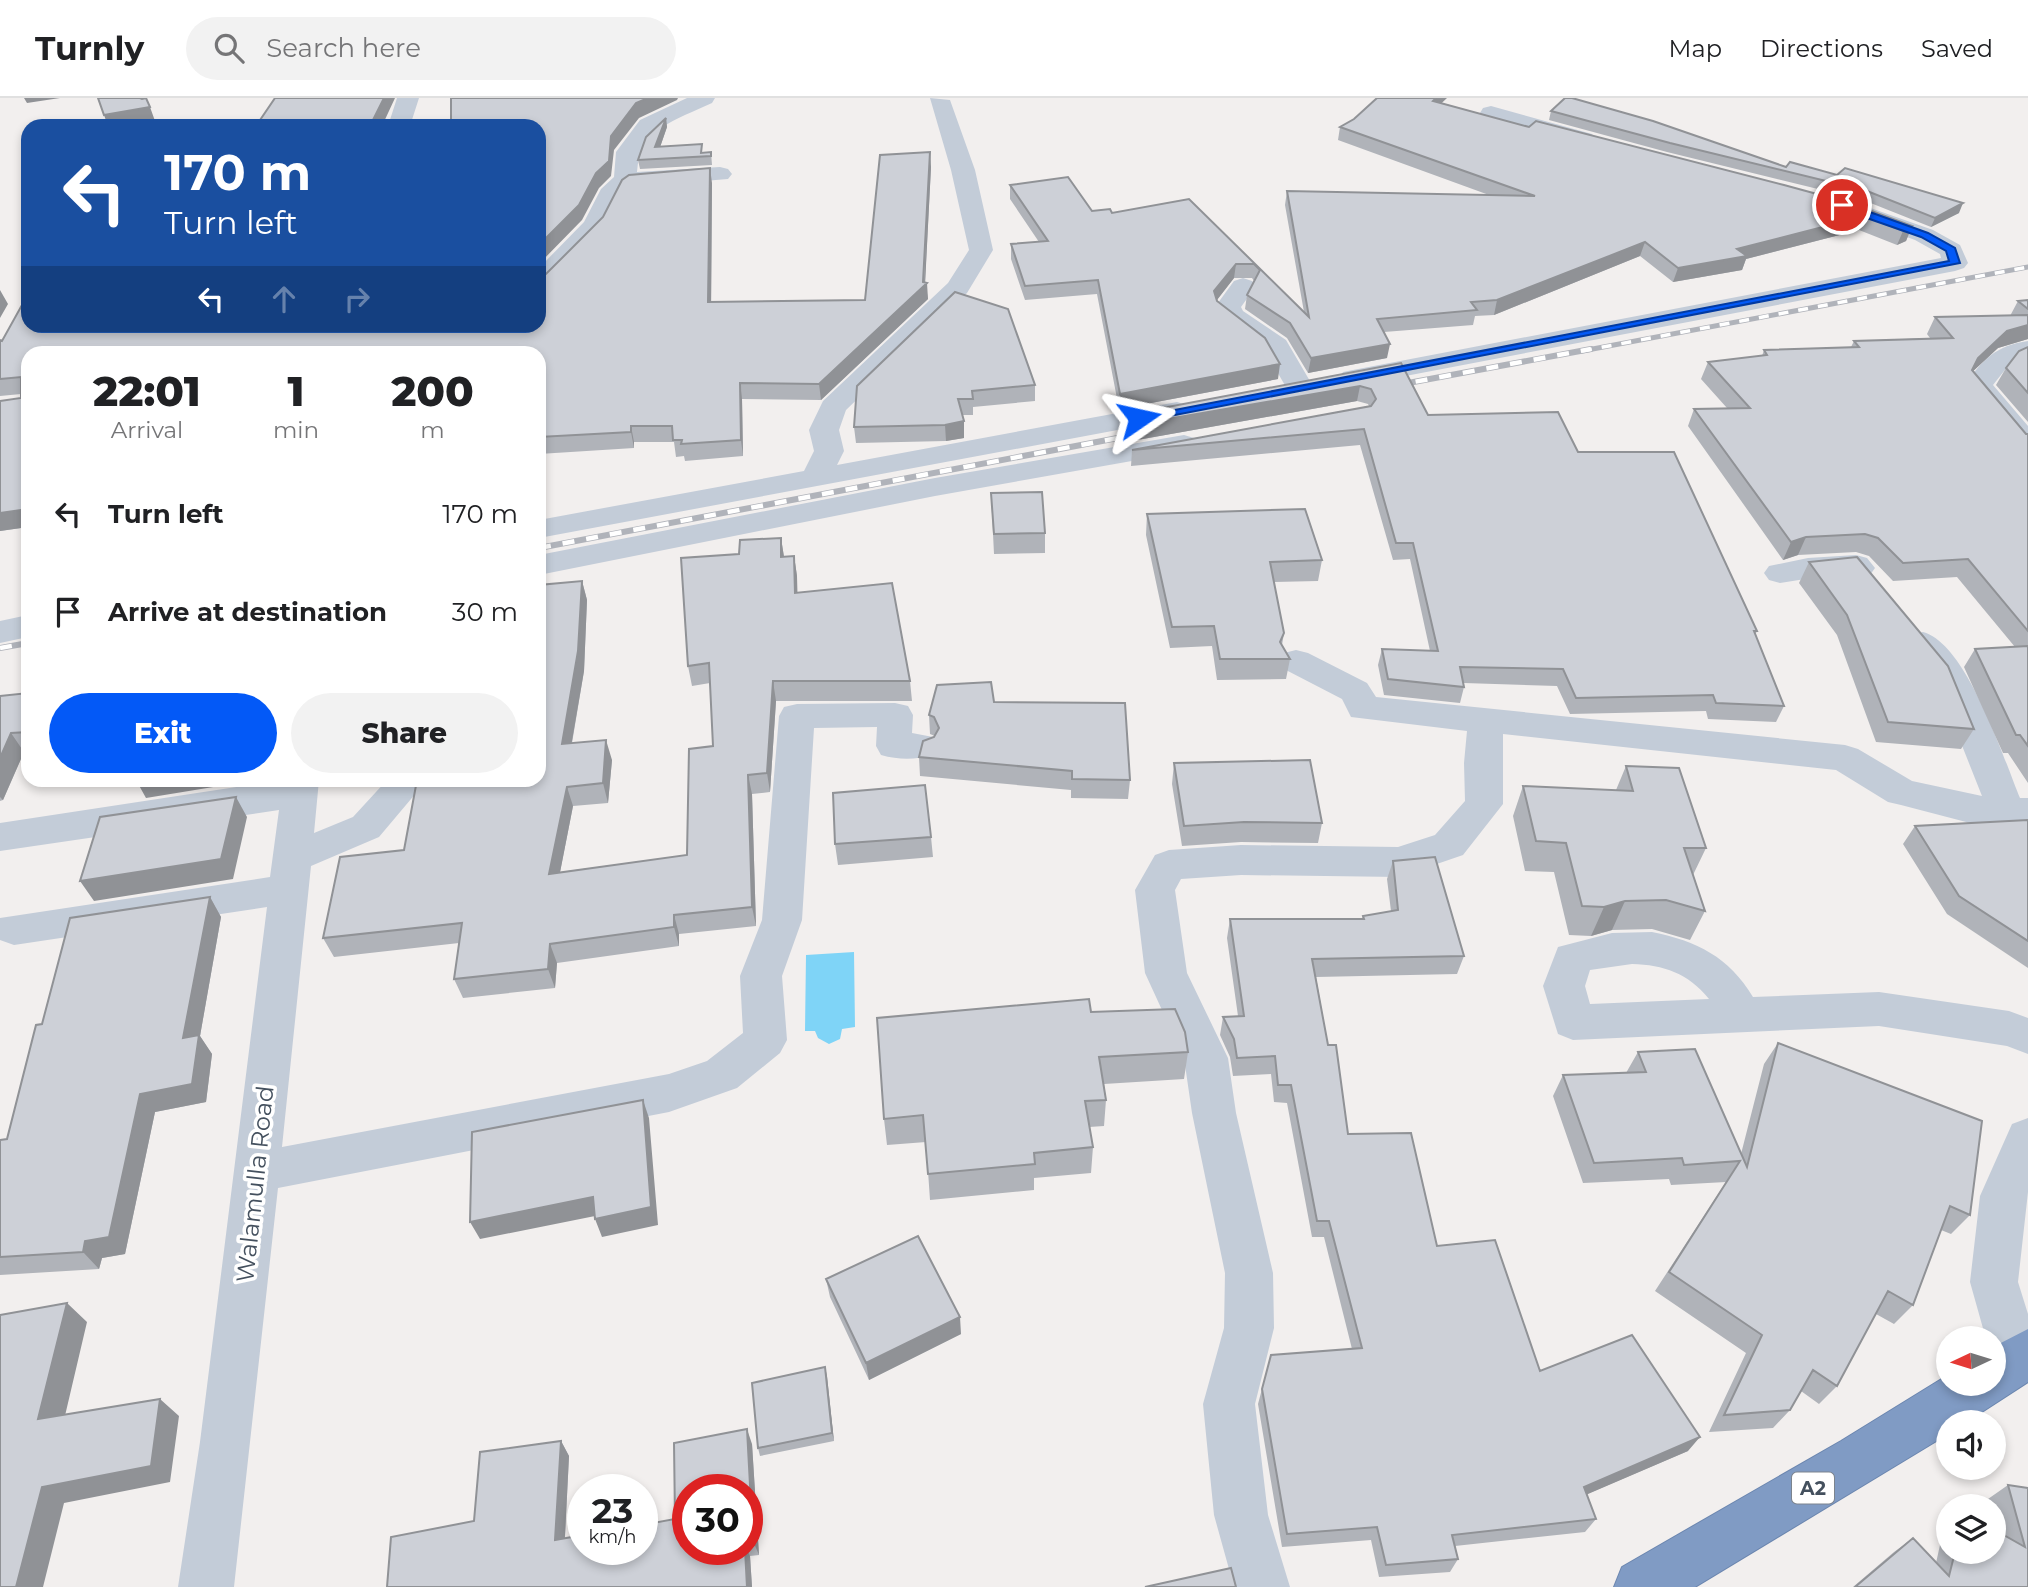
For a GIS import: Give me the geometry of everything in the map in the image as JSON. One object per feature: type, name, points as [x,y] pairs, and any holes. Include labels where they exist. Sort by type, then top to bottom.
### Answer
[{"type":"highway","name":"A2","points":[[1642,1587],[1860,1460],[1962,1396]]},
{"type":"street","points":[[401,119],[408,98]]},
{"type":"street","points":[[625,180],[627,152],[648,125],[704,98]]},
{"type":"street","points":[[816,478],[829,451],[824,430],[833,407],[958,288],[981,250],[963,170],[939,100]]},
{"type":"street","points":[[1491,113],[1611,147]]},
{"type":"street","points":[[546,277],[595,225],[613,189],[625,180],[720,174]]},
{"type":"street","points":[[1273,393],[1955,263],[1951,250],[1924,235],[1834,203]]},
{"type":"street","points":[[1243,286],[1228,307],[1231,315],[1276,346],[1300,388]]},
{"type":"street","points":[[2028,349],[2012,350],[2001,358],[1990,367],[1979,386],[2028,444]]},
{"type":"street","points":[[546,528],[1206,406]]},
{"type":"street","points":[[546,564],[935,487],[1209,439]]},
{"type":"street","points":[[1780,573],[1798,568],[1856,565],[1879,589]]},
{"type":"street","points":[[1296,661],[1355,691],[1364,708],[1776,748],[1845,758],[1901,792],[1970,809],[2017,812],[1954,681],[1903,617]]},
{"type":"street","points":[[0,632],[21,628]]},
{"type":"street","points":[[256,1172],[668,1093],[722,1075],[765,1040],[761,976],[782,920],[797,716],[895,715],[894,746],[920,746]]},
{"type":"street","points":[[1262,1587],[1241,1515],[1229,1404],[1249,1328],[1250,1273],[1214,1113],[1206,1058],[1166,973],[1155,890],[1169,865],[1241,860],[1399,862],[1449,845],[1484,804],[1482,763],[1486,721]]},
{"type":"street","points":[[0,837],[300,787]]},
{"type":"street","name":"Walamulla Road","points":[[206,1587],[226,1442],[300,787]]},
{"type":"street","points":[[14,929],[290,874],[366,827],[402,787]]},
{"type":"street","points":[[1742,1015],[1879,1009],[2009,1029],[2028,1036]]},
{"type":"street","points":[[2000,1326],[1994,1282],[2003,1196],[2028,1138]]},
{"type":"water","points":[[854,952],[855,1027],[842,1029],[840,1039],[829,1044],[818,1038],[815,1031],[805,1031],[806,955]]},
{"type":"building","points":[[98,98],[146,98],[150,107],[104,115]]},
{"type":"building","points":[[275,98],[384,98],[374,119],[261,119]]},
{"type":"building","points":[[451,98],[648,98],[636,103],[611,136],[609,161],[596,173],[579,205],[546,238],[546,119],[451,119]]},
{"type":"building","points":[[1377,98],[1436,98],[1433,101],[1529,127],[1536,121],[1850,203],[1912,226],[1903,231],[1865,216],[1737,249],[1747,256],[1678,268],[1645,242],[1497,300],[1471,302],[1477,310],[1377,319],[1390,344],[1311,358],[1290,323],[1247,295],[1260,270],[1254,264],[1236,264],[1214,291],[1217,301],[1265,338],[1280,364],[1120,394],[1098,280],[1025,286],[1011,244],[1048,241],[1010,185],[1068,177],[1092,211],[1110,209],[1112,213],[1189,199],[1309,317],[1287,191],[1535,196],[1340,127],[1354,119]]},
{"type":"building","points":[[1565,98],[1653,121],[1786,167],[1790,162],[1837,175],[1845,168],[1963,203],[1935,218],[1867,191],[1551,111]]},
{"type":"building","points":[[666,118],[655,147],[702,144],[701,153],[711,152],[711,156],[638,160],[646,137]]},
{"type":"building","points":[[930,152],[923,282],[927,283],[819,384],[740,383],[741,440],[681,444],[682,440],[673,440],[672,426],[631,426],[631,432],[546,437],[546,346],[21,346],[21,377],[0,379],[0,340],[2,341],[21,307],[21,333],[546,333],[546,274],[603,217],[622,180],[629,175],[710,168],[708,302],[865,300],[880,155]]},
{"type":"building","points":[[955,292],[1008,309],[1035,385],[972,391],[973,399],[958,399],[964,421],[945,425],[854,427],[857,386]]},
{"type":"building","points":[[2028,300],[2028,309],[2018,301]]},
{"type":"building","points":[[2028,315],[2028,325],[2007,331],[1978,358],[1972,370],[2028,434],[2028,631],[1968,559],[1903,563],[1878,538],[1865,534],[1806,537],[1791,542],[1694,409],[1750,408],[1708,362],[1767,355],[1764,350],[1859,347],[1854,341],[1953,338],[1935,317]]},
{"type":"building","points":[[2028,347],[2028,393],[2006,368],[2019,351]]},
{"type":"building","points":[[1401,363],[1428,415],[1558,412],[1578,452],[1674,452],[1757,631],[1754,631],[1784,706],[1716,703],[1713,695],[1576,698],[1563,669],[1460,667],[1464,687],[1388,679],[1382,649],[1438,651],[1413,543],[1396,543],[1364,429],[1132,450],[1371,406],[1376,399],[1371,389],[1360,386],[1127,426],[1125,415]]},
{"type":"building","points":[[21,398],[21,510],[0,513],[0,401]]},
{"type":"building","points":[[1042,492],[1045,533],[994,534],[991,493]]},
{"type":"building","points":[[1305,509],[1322,560],[1270,562],[1284,633],[1280,642],[1290,659],[1220,659],[1214,626],[1172,627],[1147,514]]},
{"type":"building","points":[[781,538],[781,557],[794,556],[795,593],[892,583],[910,681],[773,681],[767,773],[748,775],[752,907],[674,915],[674,927],[550,944],[548,969],[454,979],[462,923],[323,938],[340,857],[404,850],[416,787],[546,787],[546,584],[582,581],[578,651],[562,744],[606,740],[603,783],[567,787],[549,874],[687,855],[689,749],[713,746],[709,663],[688,666],[681,558],[739,554],[740,540]]},
{"type":"building","points":[[1857,557],[1948,666],[1974,729],[1888,722],[1847,615],[1809,562]]},
{"type":"building","points":[[2028,646],[2028,746],[2020,735],[2016,735],[1975,649]]},
{"type":"building","points":[[991,682],[994,702],[1125,703],[1130,780],[1072,779],[1072,771],[919,757],[923,741],[934,737],[939,728],[934,717],[929,715],[937,685]]},
{"type":"building","points":[[21,694],[21,732],[11,733],[0,758],[0,696]]},
{"type":"building","points":[[1310,760],[1322,823],[1244,822],[1184,826],[1174,763]]},
{"type":"building","points":[[1626,766],[1679,768],[1706,848],[1684,848],[1705,911],[1666,900],[1625,901],[1604,907],[1582,906],[1566,843],[1536,841],[1523,786],[1633,791]]},
{"type":"building","points":[[925,785],[931,837],[835,844],[833,793]]},
{"type":"building","points":[[236,797],[221,859],[80,881],[100,817]]},
{"type":"building","points":[[2028,820],[2028,941],[1959,896],[1915,826]]},
{"type":"building","points":[[1435,857],[1464,956],[1312,959],[1328,1045],[1336,1045],[1348,1134],[1411,1133],[1437,1246],[1495,1240],[1540,1371],[1632,1335],[1700,1437],[1584,1487],[1596,1519],[1452,1535],[1458,1559],[1386,1565],[1377,1527],[1287,1534],[1262,1389],[1271,1355],[1362,1348],[1329,1221],[1317,1221],[1291,1085],[1278,1085],[1275,1056],[1237,1058],[1234,1039],[1223,1017],[1244,1016],[1230,919],[1364,919],[1363,916],[1398,910],[1393,861]]},
{"type":"building","points":[[210,897],[183,1038],[199,1035],[192,1084],[140,1094],[109,1237],[85,1241],[83,1252],[0,1257],[0,1140],[7,1139],[36,1025],[42,1024],[70,918]]},
{"type":"building","points":[[1089,999],[1091,1012],[1175,1009],[1185,1032],[1188,1052],[1099,1057],[1106,1100],[1085,1101],[1093,1147],[1034,1153],[1035,1164],[928,1174],[923,1115],[884,1119],[877,1018]]},
{"type":"building","points":[[1778,1043],[1982,1121],[1970,1215],[1950,1206],[1913,1305],[1888,1291],[1837,1386],[1813,1370],[1790,1410],[1724,1415],[1762,1335],[1669,1272],[1740,1161],[1684,1165],[1682,1158],[1594,1163],[1563,1075],[1646,1072],[1638,1052],[1695,1049],[1747,1167]]},
{"type":"building","points":[[643,1100],[651,1207],[595,1219],[593,1197],[470,1222],[472,1132]]},
{"type":"building","points":[[918,1236],[960,1317],[866,1363],[826,1279]]},
{"type":"building","points":[[67,1303],[38,1419],[160,1399],[151,1466],[42,1487],[16,1587],[0,1587],[0,1315]]},
{"type":"building","points":[[825,1367],[832,1433],[758,1448],[752,1383]]},
{"type":"building","points":[[747,1429],[749,1474],[674,1474],[674,1443]]},
{"type":"building","points":[[561,1441],[555,1540],[567,1538],[567,1565],[658,1565],[658,1522],[672,1520],[672,1565],[746,1565],[747,1587],[387,1587],[391,1537],[474,1521],[480,1452]]},
{"type":"building","points":[[2008,1485],[2028,1488],[2028,1587],[1855,1587],[1913,1538],[1949,1576],[1952,1564],[2006,1564],[2006,1536],[2025,1547]]},
{"type":"building","points":[[1231,1568],[1236,1587],[1145,1587]]},
{"type":"railway","points":[[1582,351],[2028,267]]},
{"type":"railway","points":[[1392,386],[1591,349]]},
{"type":"railway","points":[[546,547],[1144,433]]},
{"type":"railway","points":[[0,648],[21,644]]},
{"type":"route","points":[[1139,418],[1955,263],[1951,250],[1924,235],[1842,205]]}]
